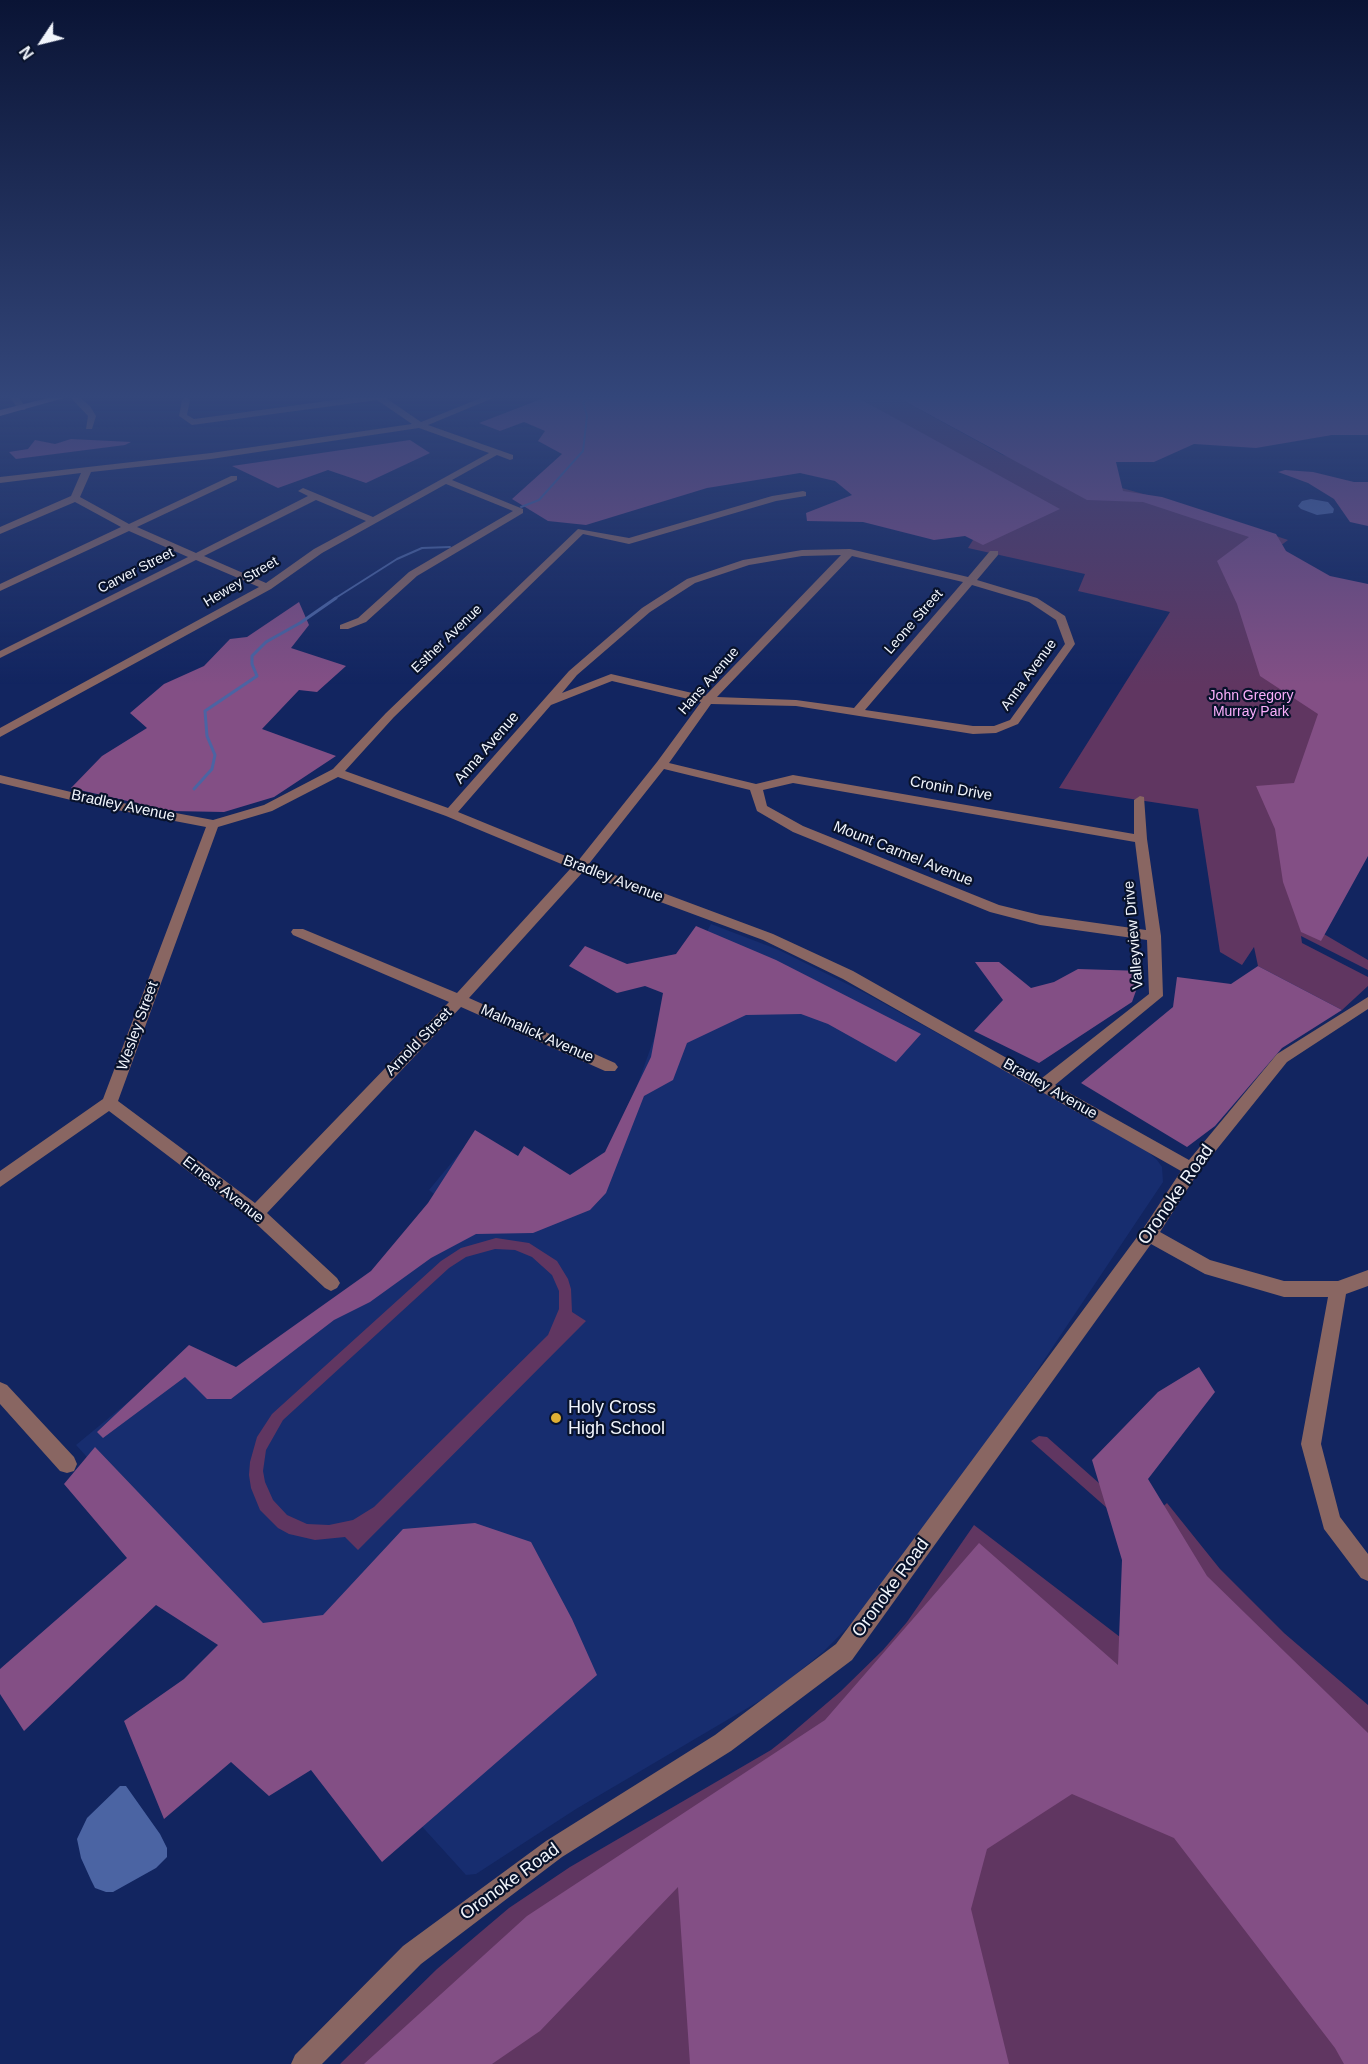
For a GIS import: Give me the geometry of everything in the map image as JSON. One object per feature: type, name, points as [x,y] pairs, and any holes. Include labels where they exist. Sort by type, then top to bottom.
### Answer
[{"type":"street","points":[[0,531],[75,498],[78,492]]},
{"type":"street","points":[[0,588],[203,492]]},
{"type":"street","points":[[308,492],[374,520]]},
{"type":"street","name":"Hewey Street","points":[[0,733],[267,587],[318,551],[425,492]]},
{"type":"street","points":[[344,627],[362,620],[413,574],[520,511],[474,492]]},
{"type":"street","name":"Esther Avenue","points":[[337,772],[390,715],[581,531],[626,541],[775,498],[803,494]]},
{"type":"street","name":"Carver Street","points":[[0,655],[316,496]]},
{"type":"street","points":[[75,498],[128,527],[267,587]]},
{"type":"street","name":"Anna Avenue","points":[[450,813],[581,665],[646,610],[691,581],[747,562],[802,553],[850,552],[970,581],[1033,600],[1061,618],[1070,644],[1014,722],[996,729],[973,730],[796,703],[708,700],[611,677],[581,665]]},
{"type":"street","name":"Hans Avenue","points":[[580,867],[661,765],[708,700],[850,552]]},
{"type":"street","name":"Leone Street","points":[[858,711],[994,553]]},
{"type":"street","name":"Anna Avenue","points":[[547,703],[611,677]]},
{"type":"street","points":[[661,765],[756,788]]},
{"type":"street","name":"Bradley Avenue","points":[[0,779],[96,802],[213,824],[268,808],[337,772],[450,813],[580,867],[768,938],[848,975],[1191,1169]]},
{"type":"street","name":"Cronin Drive","points":[[756,788],[793,779],[1141,839]]},
{"type":"street","name":"Mount Carmel Avenue","points":[[756,788],[761,808],[798,829],[995,909],[1040,920],[1154,936]]},
{"type":"street","name":"Valleyview Drive","points":[[1044,1085],[1156,996],[1154,936],[1141,839],[1140,800]]},
{"type":"street","name":"Wesley Street","points":[[109,1103],[213,824]]},
{"type":"street","name":"Arnold Street","points":[[256,1213],[459,1000],[580,867]]},
{"type":"street","name":"Malmalick Avenue","points":[[298,932],[609,1067]]},
{"type":"street","name":"Oronoke Road","points":[[304,2064],[412,1955],[554,1848],[723,1743],[844,1652],[1149,1234],[1191,1169],[1282,1058],[1368,1002]]},
{"type":"street","points":[[0,1180],[109,1103]]},
{"type":"street","name":"Ernest Avenue","points":[[109,1103],[256,1213],[332,1283]]},
{"type":"street","points":[[1149,1234],[1205,1266],[1284,1288],[1338,1289],[1368,1278]]},
{"type":"street","points":[[1338,1289],[1311,1444],[1331,1522],[1368,1571]]},
{"type":"street","points":[[0,1391],[67,1464]]},
{"type":"shaded area","points":[[519,492],[693,492],[586,525],[548,521],[512,499]]},
{"type":"shaded area","points":[[849,492],[1030,492],[1060,509],[983,545],[965,536],[934,540],[863,522],[807,521],[806,513],[852,495]]},
{"type":"shaded area","points":[[1073,492],[1132,492],[1162,497],[1276,534],[1286,551],[1330,576],[1368,584],[1368,856],[1321,941],[1301,932],[1283,882],[1275,829],[1256,786],[1294,783],[1318,714],[1260,676],[1237,604],[1217,561],[1249,537],[1143,502],[1087,500]]},
{"type":"shaded area","points":[[1323,492],[1368,492],[1368,526],[1350,522],[1334,499]]},
{"type":"shaded area","points":[[1311,499],[1328,502],[1334,509],[1333,513],[1317,515],[1298,506],[1302,501]]},
{"type":"shaded area","points":[[299,602],[309,625],[291,648],[346,666],[317,692],[299,690],[262,729],[336,756],[274,797],[224,812],[171,811],[71,788],[102,756],[147,728],[130,713],[164,684],[204,666],[230,639],[247,637]]},
{"type":"shaded area","name":"Holy Cross High School","points":[[711,924],[779,950],[867,994],[1145,1149],[1162,1167],[1163,1182],[1030,1381],[886,1582],[854,1621],[823,1652],[773,1693],[576,1809],[476,1874],[466,1875],[76,1445],[190,1351],[229,1391],[365,1288],[439,1198],[429,1190],[472,1138],[597,1199],[663,1013]]},
{"type":"shaded area","points":[[696,926],[776,960],[921,1034],[896,1062],[828,1024],[801,1014],[746,1015],[687,1043],[673,1080],[644,1096],[606,1193],[590,1210],[533,1233],[476,1234],[431,1258],[370,1302],[334,1320],[231,1399],[207,1399],[185,1377],[103,1438],[97,1432],[189,1345],[236,1367],[371,1271],[428,1203],[475,1130],[518,1156],[524,1146],[570,1175],[605,1152],[651,1057],[663,993],[645,986],[617,993],[569,966],[585,946],[627,964],[676,954]]},
{"type":"shaded area","points":[[975,962],[999,962],[1031,988],[1054,982],[1078,969],[1143,971],[1132,1002],[1039,1063],[974,1031],[1003,1000]]},
{"type":"shaded area","points":[[1258,966],[1342,1010],[1282,1048],[1215,1126],[1187,1147],[1081,1083],[1173,1007],[1177,977],[1231,984]]},
{"type":"shaded area","points":[[1199,1367],[1215,1392],[1148,1479],[1207,1576],[1368,1733],[1368,2064],[1344,2064],[1335,2048],[1174,1838],[1072,1794],[987,1849],[971,1909],[1009,2064],[690,2064],[678,1887],[540,2031],[492,2064],[364,2064],[527,1916],[825,1720],[979,1543],[1118,1665],[1122,1560],[1092,1460],[1158,1392]]},
{"type":"shaded area","points":[[95,1447],[263,1623],[323,1615],[403,1529],[475,1523],[531,1542],[572,1619],[597,1675],[382,1862],[311,1770],[269,1796],[231,1762],[164,1819],[124,1721],[184,1679],[218,1645],[156,1605],[24,1731],[0,1694],[0,1669],[127,1558],[64,1484]]},
{"type":"shaded area","points":[[120,1786],[126,1786],[160,1834],[167,1848],[167,1857],[156,1868],[113,1892],[106,1892],[95,1888],[81,1858],[77,1839],[87,1818]]},
{"type":"green space","name":"John Gregory Murray Park","points":[[904,492],[1137,492],[1288,540],[1254,566],[1368,589],[1317,930],[1368,960],[1368,970],[1301,936],[1302,943],[1368,977],[1368,986],[1342,1010],[1258,966],[1254,947],[1242,965],[1220,952],[1198,809],[1059,788],[1170,612],[1078,591],[1085,574],[968,548],[981,527]]},
{"type":"green space","points":[[496,1238],[529,1243],[557,1261],[571,1289],[572,1312],[586,1321],[358,1550],[345,1537],[315,1540],[289,1534],[278,1528],[260,1510],[251,1488],[249,1475],[257,1437],[272,1414],[441,1261],[461,1248]],"holes":[[[495,1249],[515,1250],[532,1257],[552,1275],[559,1291],[559,1309],[548,1335],[374,1507],[353,1520],[329,1525],[307,1524],[287,1515],[273,1500],[263,1471],[266,1450],[283,1420],[449,1268],[466,1257]]]},
{"type":"green space","points":[[1039,1436],[1047,1437],[1144,1523],[1167,1503],[1220,1569],[1284,1633],[1368,1705],[1368,2064],[340,2064],[437,1969],[509,1908],[570,1867],[771,1750],[785,1739],[841,1691],[883,1650],[907,1622],[974,1525],[1120,1637],[1175,1568],[1031,1441]]},
{"type":"waterway","points":[[521,507],[539,500],[546,492]]},
{"type":"waterway","points":[[334,599],[397,559],[422,548],[450,547]]},
{"type":"waterway","points":[[194,789],[212,769],[215,755],[207,736],[205,711],[257,676],[252,664],[252,656],[266,642],[300,623],[336,598]]},
{"type":"place","name":"Holy Cross High School","points":[[556,1418]]}]
